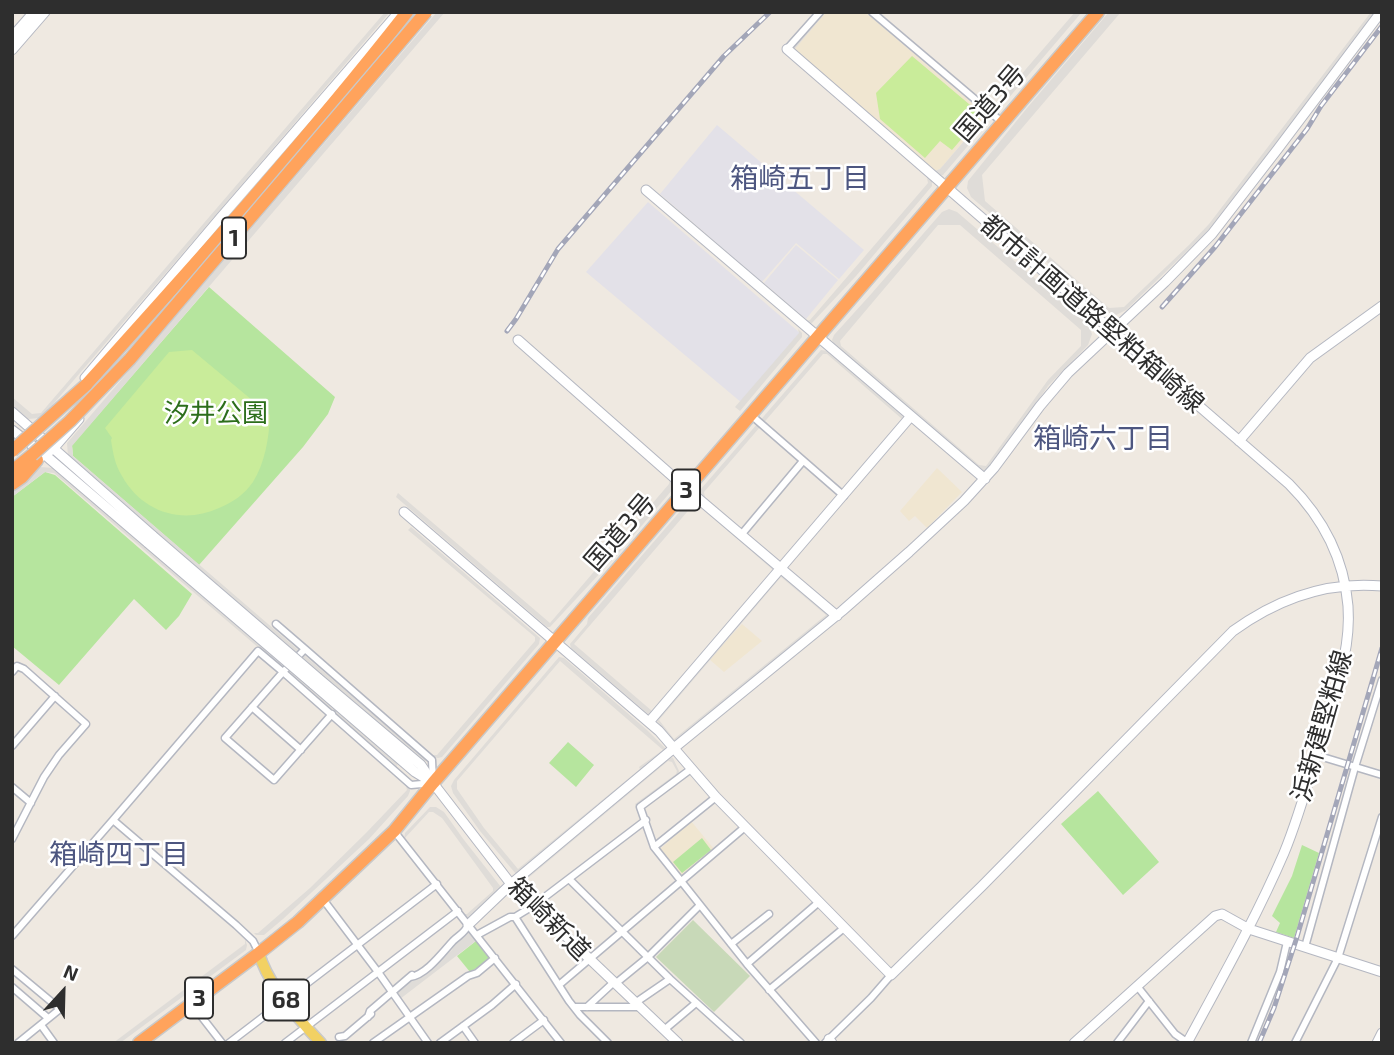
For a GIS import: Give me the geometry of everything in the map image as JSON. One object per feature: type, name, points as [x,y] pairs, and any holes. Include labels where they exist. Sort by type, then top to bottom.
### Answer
[{"type":"highway","points":[[12,453],[86,385],[330,109],[407,12]]},
{"type":"highway","name":"1","points":[[12,462],[81,402],[127,357],[426,12]]},
{"type":"highway","name":"1","points":[[12,471],[70,421],[130,359],[426,12]]},
{"type":"highway","name":"国道3号","points":[[139,1043],[298,922],[394,831],[1098,12]]},
{"type":"highway","points":[[12,484],[45,454]]},
{"type":"main road","name":"68","points":[[259,953],[263,968],[321,1043]]},
{"type":"street","points":[[12,37],[34,12]]},
{"type":"street","points":[[12,50],[44,12]]},
{"type":"street","points":[[12,453],[36,434],[399,12]]},
{"type":"street","points":[[12,471],[45,454],[140,351],[426,12]]},
{"type":"street","points":[[787,49],[820,12]]},
{"type":"street","points":[[872,12],[1003,123]]},
{"type":"street","points":[[332,1043],[338,1037],[354,1030],[379,1007],[380,1002],[442,955],[453,941],[467,930],[468,925],[512,884],[837,616],[985,480],[1058,384],[1212,234],[1381,12]]},
{"type":"street","name":"都市計画道路堅粕箱崎線","points":[[787,49],[1239,441]]},
{"type":"street","points":[[646,190],[985,480]]},
{"type":"street","points":[[1239,441],[1310,358],[1382,306]]},
{"type":"street","points":[[518,340],[687,489],[837,616]]},
{"type":"street","points":[[12,412],[36,434],[45,454]]},
{"type":"street","points":[[751,415],[844,496]]},
{"type":"street","points":[[649,722],[911,416]]},
{"type":"street","points":[[12,430],[45,454]]},
{"type":"street","name":"浜新建堅粕線","points":[[1239,441],[1289,484],[1314,511],[1337,554],[1345,585],[1349,625],[1343,667],[1316,755],[1284,851],[1249,929]]},
{"type":"street","name":"箱崎新道","points":[[45,454],[151,540],[316,681],[421,765],[512,884],[678,1043]]},
{"type":"street","points":[[741,535],[803,461]]},
{"type":"street","points":[[404,512],[649,722],[716,797],[891,975]]},
{"type":"street","points":[[828,1042],[891,975],[1233,631],[1274,605],[1299,595],[1345,585],[1382,586]]},
{"type":"street","points":[[12,936],[258,651],[411,785],[433,783],[432,760],[276,624]]},
{"type":"street","points":[[305,649],[225,738],[274,780],[332,714]]},
{"type":"street","points":[[12,671],[17,666],[24,669],[86,724],[44,777],[12,839]]},
{"type":"street","points":[[1305,947],[1382,680]]},
{"type":"street","points":[[12,746],[55,696]]},
{"type":"street","points":[[252,707],[301,750]]},
{"type":"street","points":[[1316,755],[1382,775]]},
{"type":"street","points":[[691,769],[640,807],[654,848],[747,964],[816,1043]]},
{"type":"street","points":[[12,787],[31,803]]},
{"type":"street","points":[[654,848],[716,797]]},
{"type":"street","points":[[1294,1043],[1338,958],[1382,817]]},
{"type":"street","points":[[113,820],[236,925],[253,941],[259,953]]},
{"type":"street","points":[[477,935],[533,906],[646,820]]},
{"type":"street","points":[[559,985],[745,827]]},
{"type":"street","points":[[394,831],[561,1043]]},
{"type":"street","points":[[569,879],[670,979],[741,1043]]},
{"type":"street","points":[[229,1043],[437,884]]},
{"type":"street","points":[[322,898],[379,972],[428,1043]]},
{"type":"street","points":[[747,964],[819,902]]},
{"type":"street","points":[[587,1007],[648,957],[700,905]]},
{"type":"street","points":[[285,1043],[458,911]]},
{"type":"street","points":[[731,943],[769,914]]},
{"type":"street","points":[[1074,1043],[1215,916],[1222,914],[1249,929],[1382,972]]},
{"type":"street","points":[[515,917],[574,1007],[608,1043]]},
{"type":"street","points":[[769,990],[845,928]]},
{"type":"street","points":[[1137,986],[1175,1034],[1187,1043],[1249,929]]},
{"type":"street","points":[[1251,1043],[1280,972],[1287,942]]},
{"type":"street","points":[[373,1043],[495,958]]},
{"type":"street","points":[[12,969],[60,1009],[18,1043]]},
{"type":"street","points":[[574,1007],[637,1005],[670,979]]},
{"type":"street","points":[[440,1043],[516,985]]},
{"type":"street","points":[[12,988],[48,1018]]},
{"type":"street","points":[[12,1001],[19,993]]},
{"type":"street","points":[[1117,1043],[1149,1002]]},
{"type":"street","points":[[191,1003],[222,1043]]},
{"type":"street","points":[[664,1030],[696,1003]]},
{"type":"street","points":[[513,1043],[544,1020]]},
{"type":"street","points":[[41,1025],[54,1043]]},
{"type":"street","points":[[463,1026],[475,1043]]},
{"type":"shaded area","points":[[385,12],[390,12],[43,416],[28,419],[12,405],[12,397],[32,414],[41,413]]},
{"type":"shaded area","points":[[437,12],[445,12],[72,446],[73,456],[426,760],[424,763],[68,456],[67,443]]},
{"type":"shaded area","points":[[822,12],[826,12],[794,50],[935,171],[940,169],[1075,12],[1082,12],[943,175],[938,176],[792,50]]},
{"type":"shaded area","points":[[826,12],[865,12],[986,115],[940,169],[935,171],[794,50]]},
{"type":"shaded area","points":[[1109,12],[1121,12],[982,175],[985,201],[1109,308],[1124,307],[1209,224],[1371,12],[1375,12],[1205,234],[1126,310],[1116,315],[1105,312],[971,197],[967,188],[968,181]]},
{"type":"shaded area","points":[[717,125],[864,250],[839,279],[796,243],[762,282],[660,194]]},
{"type":"shaded area","points":[[927,178],[932,181],[932,186],[856,276],[811,324],[805,321],[810,320],[928,183]]},
{"type":"shaded area","points":[[648,202],[800,333],[742,403],[586,272]]},
{"type":"shaded area","points":[[949,209],[957,212],[1087,323],[1092,334],[1088,345],[1048,386],[985,471],[981,471],[834,345],[832,340],[942,212]],"holes":[[[938,225],[960,225],[1081,330],[1081,346],[1048,380],[986,466],[979,465],[841,346],[840,341]]]},
{"type":"shaded area","points":[[796,245],[838,280],[806,319],[764,283]]},
{"type":"shaded area","points":[[798,329],[802,337],[740,411],[735,407],[799,333]]},
{"type":"shaded area","points":[[821,350],[827,351],[905,418],[780,564],[700,495],[701,489]],"holes":[[[823,354],[827,354],[902,419],[780,561],[705,497],[704,492]]]},
{"type":"shaded area","points":[[40,467],[54,468],[398,763],[397,766],[54,473],[45,472],[12,497],[12,488]]},
{"type":"shaded area","points":[[937,468],[962,492],[927,528],[915,516],[909,521],[900,511]]},
{"type":"shaded area","points":[[670,480],[673,489],[550,627],[396,497],[398,493],[550,623]]},
{"type":"shaded area","points":[[695,500],[775,569],[650,714],[648,714],[571,648],[570,644],[587,624],[588,618],[689,501]],"holes":[[[693,505],[698,505],[773,570],[652,711],[574,644]]]},
{"type":"shaded area","points":[[411,527],[540,638],[539,644],[442,757],[438,758],[433,757],[415,742],[416,740],[433,755],[437,755],[535,641],[535,637],[408,530]]},
{"type":"shaded area","points":[[780,575],[828,614],[676,741],[673,741],[657,718]],"holes":[[[781,577],[826,615],[674,739],[659,720]]]},
{"type":"shaded area","points":[[742,624],[762,641],[724,672],[709,659]]},
{"type":"shaded area","points":[[559,657],[564,658],[666,749],[516,874],[453,793],[451,786]],"holes":[[[560,661],[663,750],[518,869],[484,828],[457,789],[457,781]]]},
{"type":"shaded area","points":[[670,757],[679,771],[678,776],[636,806],[635,804],[676,774],[672,762],[668,761],[527,879],[542,896],[539,898],[524,883],[525,877]]},
{"type":"shaded area","points":[[389,767],[410,786],[408,796],[369,839],[283,919],[264,935],[256,935],[254,933],[258,933],[310,888],[407,790],[386,768]]},
{"type":"shaded area","points":[[430,807],[444,812],[501,887],[469,918],[463,914],[467,914],[493,891],[493,888],[442,818],[429,812],[404,839],[405,833]]},
{"type":"shaded area","points":[[691,821],[714,849],[680,877],[659,850]]},
{"type":"shaded area","points":[[468,932],[477,940],[400,999],[397,992],[411,978],[416,979],[452,950],[455,943]]},
{"type":"shaded area","points":[[245,939],[246,950],[120,1043],[113,1043],[245,944]]},
{"type":"green space","points":[[912,56],[982,115],[952,150],[940,141],[925,158],[880,119],[876,93]]},
{"type":"green space","name":"汐井公園","points":[[209,287],[335,397],[328,414],[303,447],[199,565],[73,456],[72,445]]},
{"type":"green space","points":[[192,350],[270,415],[261,467],[246,491],[229,503],[205,513],[177,515],[152,506],[140,499],[130,488],[118,468],[112,438],[105,428],[169,352]]},
{"type":"green space","points":[[45,472],[55,475],[192,594],[179,616],[166,630],[134,599],[59,685],[12,646],[12,497]]},
{"type":"green space","points":[[568,742],[594,765],[576,787],[549,763]]},
{"type":"green space","points":[[1098,791],[1159,862],[1123,895],[1061,824]]},
{"type":"green space","points":[[702,838],[711,850],[682,873],[673,862]]},
{"type":"green space","points":[[1302,845],[1319,853],[1294,938],[1276,932],[1280,923],[1272,916],[1292,876]]},
{"type":"green space","points":[[693,920],[750,976],[714,1012],[656,957]]},
{"type":"green space","points":[[476,941],[491,959],[470,972],[457,956]]},
{"type":"railway","points":[[507,331],[558,249],[724,56],[770,12]]},
{"type":"railway","points":[[1162,307],[1215,247],[1307,129],[1321,106],[1382,26]]},
{"type":"railway","points":[[1259,1043],[1274,1008],[1296,940],[1382,648]]},
{"type":"district","name":"箱崎五丁目","points":[[800,179]]},
{"type":"district","name":"箱崎六丁目","points":[[1103,439]]},
{"type":"district","name":"箱崎四丁目","points":[[119,855]]}]
